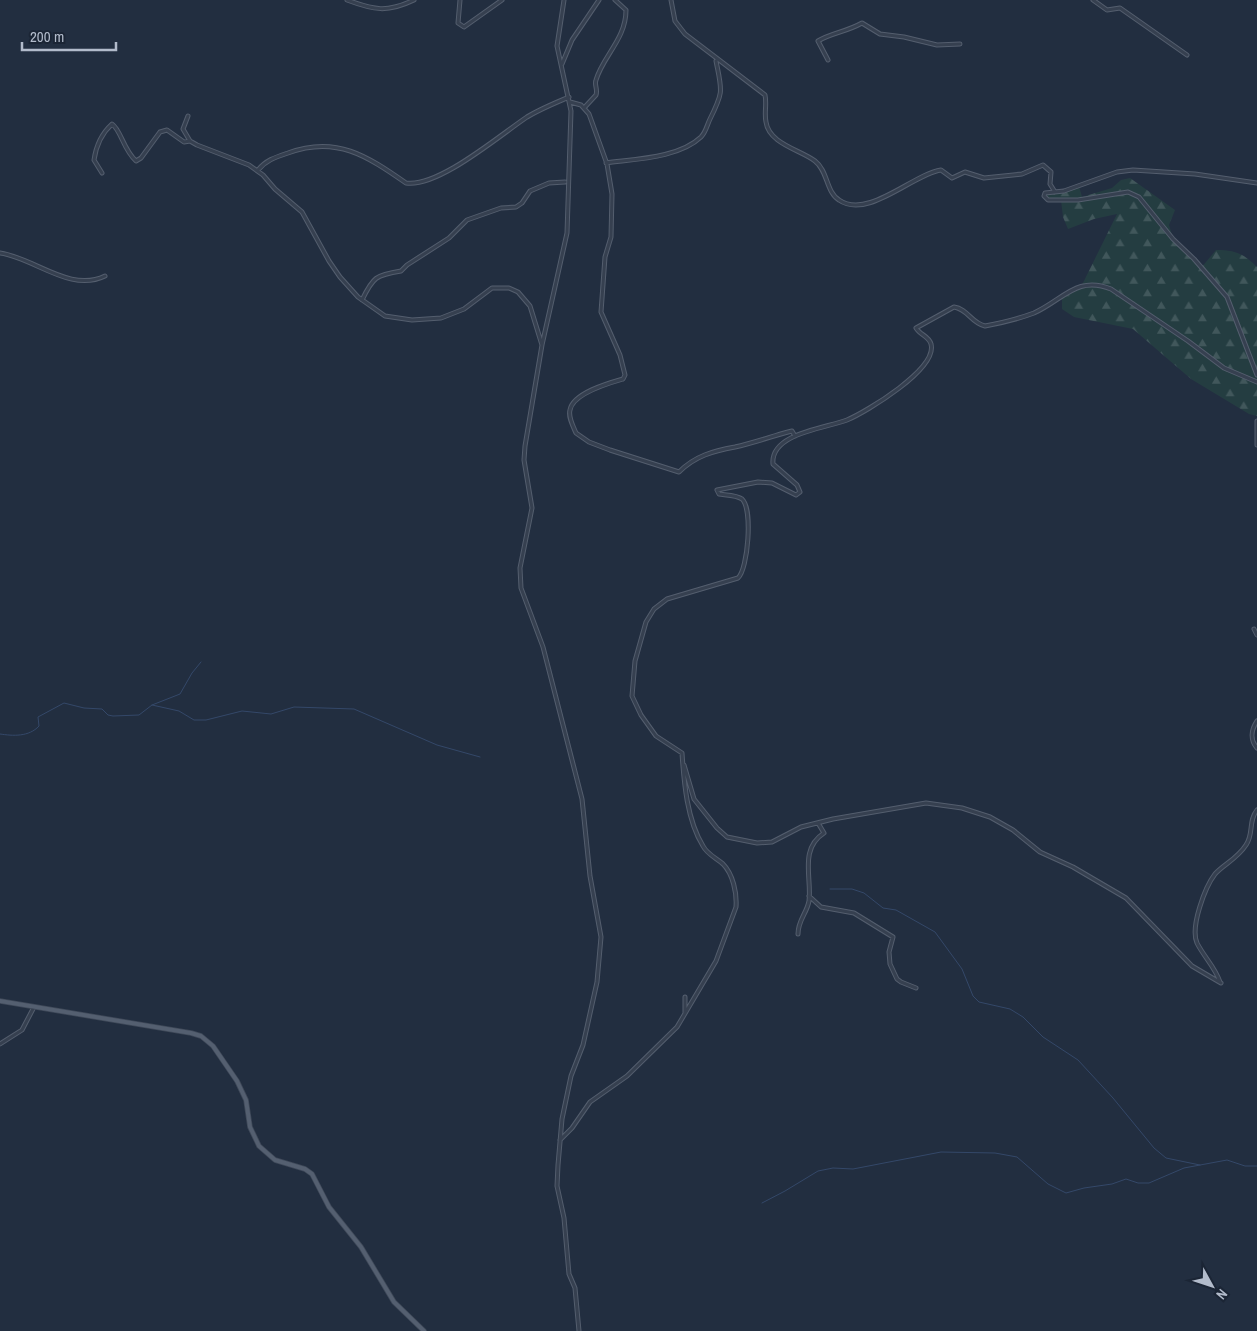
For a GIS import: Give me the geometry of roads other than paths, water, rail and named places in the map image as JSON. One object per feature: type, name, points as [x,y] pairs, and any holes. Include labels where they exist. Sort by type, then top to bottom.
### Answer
[{"type":"main road","points":[[0,1001],[191,1033],[207,1040],[223,1059],[246,1100],[250,1127],[259,1146],[275,1160],[306,1169],[312,1174],[329,1207],[361,1247],[394,1302],[424,1331]]},
{"type":"street","points":[[346,0],[381,10],[394,8],[414,0]]},
{"type":"street","points":[[460,0],[457,19],[458,23],[464,27],[502,0]]},
{"type":"street","points":[[564,0],[558,46],[570,99],[572,131],[567,233],[542,345],[525,446],[524,460],[532,508],[519,575],[525,600],[543,647],[582,799],[590,876],[601,937],[597,982],[583,1045],[571,1076],[560,1140],[557,1186],[564,1218],[569,1274],[575,1288],[579,1331]]},
{"type":"street","points":[[562,65],[572,40],[599,0]]},
{"type":"street","points":[[584,108],[596,95],[596,80],[626,20],[626,10],[615,0]]},
{"type":"street","points":[[671,0],[675,21],[685,34],[716,60],[765,95],[768,128],[791,149],[814,160],[820,166],[835,197],[844,203],[872,202],[905,187],[927,173],[941,170],[952,178],[965,172],[984,178],[1022,174],[1043,165],[1051,172],[1050,184],[1056,192]]},
{"type":"street","points":[[1093,0],[1107,10],[1120,8],[1186,55]]},
{"type":"street","points":[[828,60],[818,41],[834,34],[843,33],[862,23],[880,34],[904,37],[937,46],[960,44]]},
{"type":"street","points":[[606,162],[629,162],[652,156],[667,155],[701,137],[720,99],[721,78],[716,60]]},
{"type":"street","points":[[570,99],[584,108],[592,118],[606,162],[612,194],[611,236],[605,257],[601,312],[620,355],[625,376],[623,379],[584,394],[573,403],[570,410],[576,433],[589,442],[678,472],[702,456],[722,448],[734,447],[792,431],[795,436]]},
{"type":"street","points":[[258,170],[270,159],[300,148],[308,146],[332,147],[356,152],[369,158],[406,183],[418,182],[450,171],[527,117],[570,99]]},
{"type":"street","points":[[188,116],[182,129],[190,141]]},
{"type":"street","points":[[102,173],[94,160],[95,152],[97,144],[112,124],[116,128],[125,150],[136,161],[141,158],[160,132],[167,130],[184,142],[190,141],[232,157],[258,170],[275,189],[302,212],[329,261],[362,300],[385,316],[395,319],[431,319],[454,314],[492,288],[509,288],[518,292],[530,306],[542,345]]},
{"type":"street","points":[[1257,183],[1195,174],[1133,170],[1117,172],[1084,185],[1045,193],[1044,196],[1048,200],[1078,200],[1128,192],[1139,197],[1173,239],[1194,259],[1227,297],[1257,375]]},
{"type":"street","points":[[362,300],[372,281],[380,274],[402,271],[407,265],[449,238],[466,220],[500,208],[516,207],[522,203],[530,191],[549,183],[565,182]]},
{"type":"street","points":[[0,253],[20,257],[58,275],[83,282],[94,281],[105,276]]},
{"type":"street","points":[[560,1140],[572,1128],[590,1102],[633,1070],[676,1027],[686,1014],[695,994],[716,961],[736,907],[728,869],[709,854],[700,840],[691,814],[682,753],[656,736],[641,715],[632,696],[636,661],[646,622],[654,609],[667,599],[738,578],[742,574],[746,562],[748,518],[744,503],[739,498],[719,494],[717,490],[758,482],[772,483],[796,495],[799,494],[797,486],[776,468],[772,459],[783,443],[795,436],[851,418],[882,400],[914,376],[924,366],[930,356],[932,346],[929,339],[916,328],[951,308],[959,308],[973,321],[985,326],[1035,312],[1072,290],[1093,284],[1112,289],[1224,368],[1257,382]]},
{"type":"street","points":[[1257,421],[1257,445]]},
{"type":"street","points":[[1254,629],[1257,635]]},
{"type":"street","points":[[1257,721],[1252,739],[1257,748]]},
{"type":"street","points":[[683,762],[698,806],[727,836],[765,844],[802,827],[818,823],[926,804],[962,808],[1000,822],[1040,852],[1073,867],[1118,892],[1192,966],[1221,983],[1214,968],[1197,942],[1195,924],[1202,902],[1215,874],[1234,860],[1249,840],[1252,817],[1257,810]]},
{"type":"street","points":[[798,934],[799,920],[808,902],[811,890],[807,862],[815,841],[824,833],[818,823]]},
{"type":"street","points":[[809,896],[821,907],[854,913],[893,937],[894,940],[889,952],[895,975],[900,982],[916,988]]},
{"type":"street","points":[[684,997],[686,1014]]},
{"type":"street","points":[[0,1044],[22,1030],[34,1007]]},
{"type":"waterway","points":[[0,734],[15,735],[31,732],[39,726],[38,717],[64,703],[84,708],[102,709],[108,715],[113,716],[139,715],[152,705],[180,694],[201,662]]},
{"type":"waterway","points":[[152,705],[179,711],[194,720],[206,720],[242,711],[271,714],[294,707],[354,709],[437,745],[480,757]]},
{"type":"waterway","points":[[830,889],[852,889],[864,893],[883,908],[896,910],[935,932],[962,969],[973,996],[979,1002],[1010,1009],[1023,1017],[1043,1037],[1078,1060],[1113,1098],[1154,1148],[1166,1158],[1200,1165]]},
{"type":"waterway","points":[[762,1203],[818,1171],[833,1168],[853,1169],[941,1152],[995,1153],[1017,1157],[1048,1184],[1066,1193],[1112,1184],[1126,1179],[1138,1183],[1149,1183],[1184,1168],[1227,1160],[1245,1166],[1257,1166]]}]
